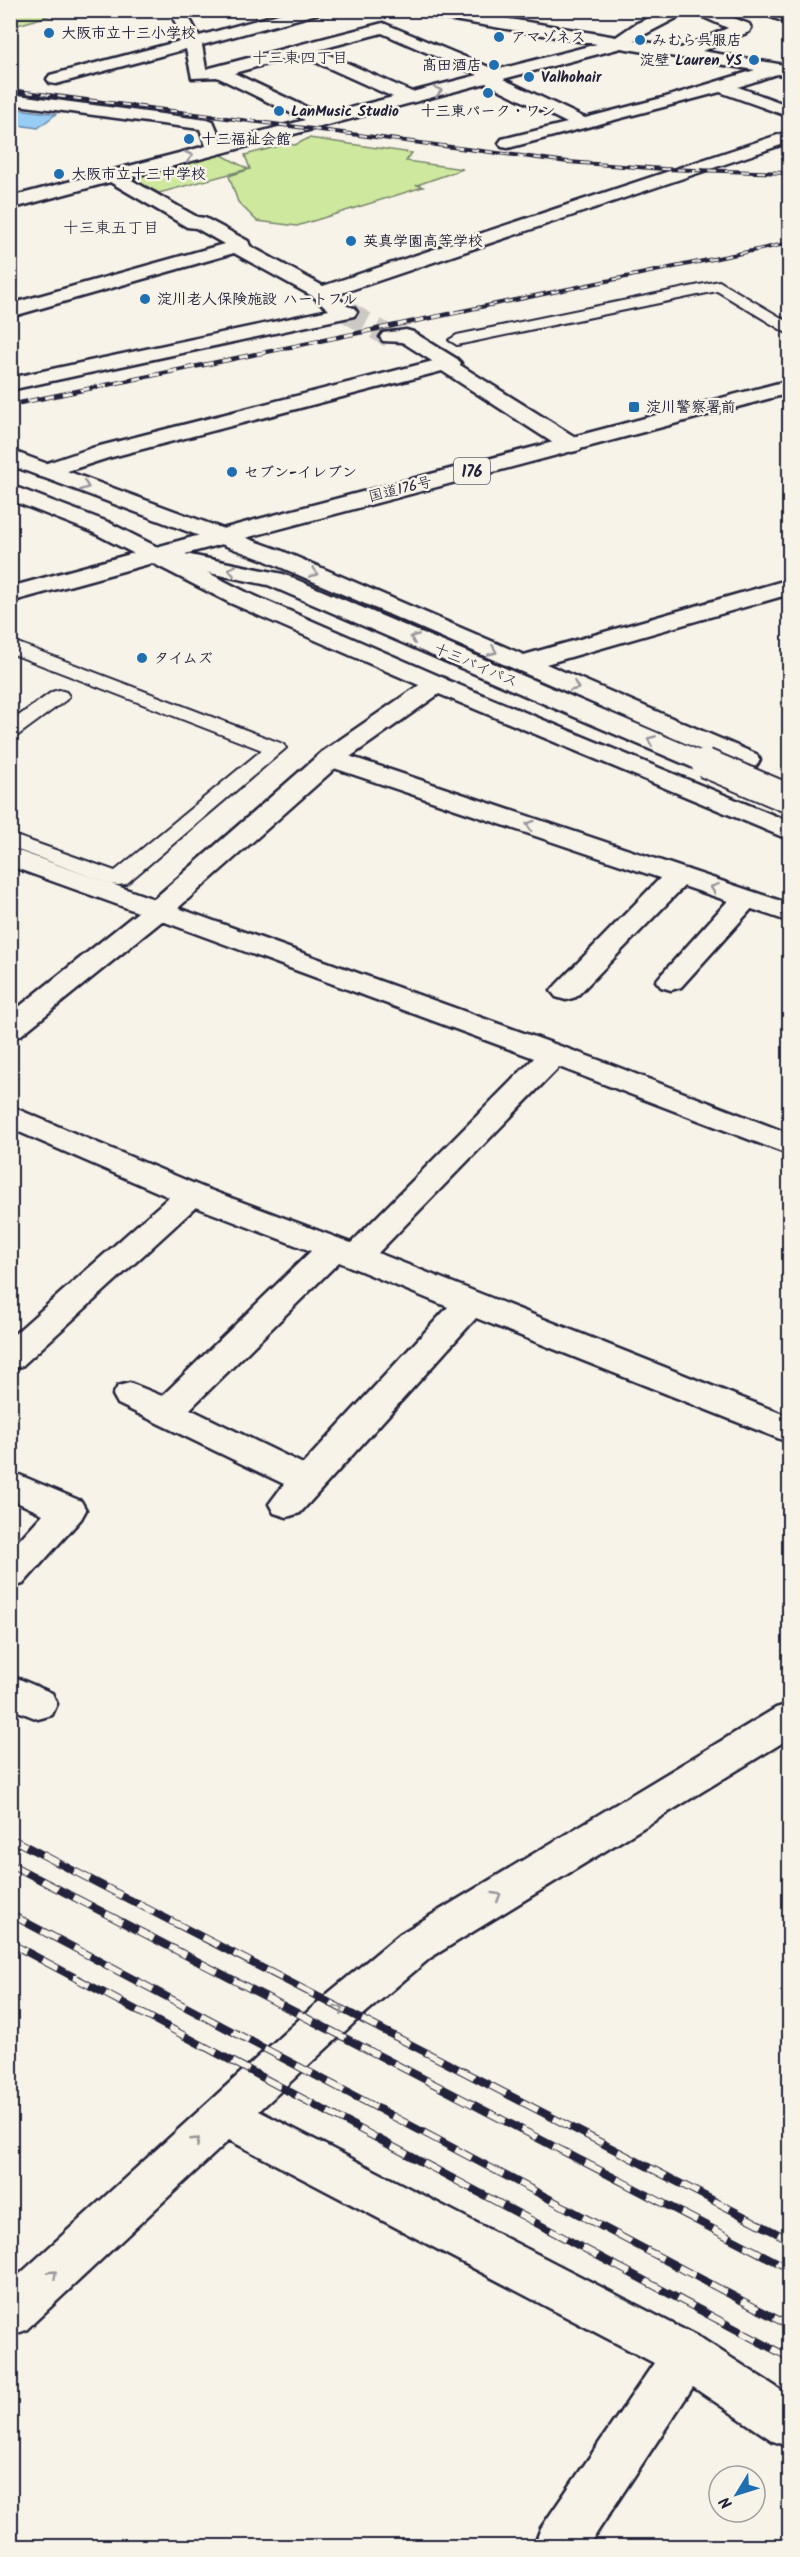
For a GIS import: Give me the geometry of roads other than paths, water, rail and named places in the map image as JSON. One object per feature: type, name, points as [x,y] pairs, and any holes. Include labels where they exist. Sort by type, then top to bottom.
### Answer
[{"type":"main road","points":[[177,10],[193,41],[198,75],[219,72],[299,38],[322,44],[383,28],[491,77],[584,124]]},
{"type":"main road","points":[[423,10],[616,44],[785,68]]},
{"type":"main road","points":[[486,21],[525,10]]},
{"type":"main road","points":[[10,203],[616,44],[641,28],[682,10]]},
{"type":"main road","points":[[680,54],[743,28],[697,10]]},
{"type":"main road","points":[[766,10],[789,19]]},
{"type":"main road","points":[[56,79],[277,16],[308,12]]},
{"type":"main road","points":[[277,16],[299,38],[410,98]]},
{"type":"main road","points":[[131,40],[157,51]]},
{"type":"main road","points":[[508,143],[723,87],[785,68]]},
{"type":"main road","points":[[219,72],[321,121]]},
{"type":"main road","points":[[723,87],[789,112]]},
{"type":"main road","points":[[10,99],[207,125],[216,148]]},
{"type":"main road","points":[[321,293],[789,136]]},
{"type":"main road","points":[[10,311],[241,245],[198,222],[194,223],[112,176]]},
{"type":"main road","points":[[10,384],[347,312],[321,293],[236,246]]},
{"type":"main road","points":[[46,471],[100,453],[450,363],[406,336],[390,337]]},
{"type":"main road","points":[[445,364],[572,445]]},
{"type":"main road","name":"国道176号","points":[[10,595],[221,536],[789,386]]},
{"type":"main road","points":[[10,457],[272,555],[747,760],[699,793]]},
{"type":"main road","points":[[10,492],[99,527],[239,598],[789,832]]},
{"type":"main road","name":"十三バイパス","points":[[154,555],[275,579],[789,799]]},
{"type":"main road","points":[[522,663],[789,586]]},
{"type":"main road","points":[[10,1029],[157,911],[331,758],[437,684]]},
{"type":"main road","points":[[331,758],[789,914]]},
{"type":"main road","points":[[10,856],[554,1055],[789,1145]]},
{"type":"main road","points":[[566,991],[678,876]]},
{"type":"main road","points":[[671,981],[746,899]]},
{"type":"main road","points":[[166,1412],[345,1253],[554,1055]]},
{"type":"main road","points":[[10,1116],[191,1194],[345,1253],[789,1431]]},
{"type":"main road","points":[[13,1350],[191,1194]]},
{"type":"main road","points":[[130,1395],[166,1412],[298,1493],[470,1304]]},
{"type":"main road","points":[[10,1484],[68,1509],[10,1574]]},
{"type":"main road","points":[[10,2314],[341,2008],[415,1946],[789,1719]]},
{"type":"main road","points":[[224,2115],[687,2356],[789,2424]]},
{"type":"main road","points":[[560,2547],[687,2356]]},
{"type":"lane","points":[[457,340],[719,286],[789,330]]},
{"type":"lane","points":[[10,646],[276,748],[118,879],[10,840]]},
{"type":"lane","points":[[10,732],[59,696]]},
{"type":"water","points":[[11,108],[56,114],[38,128],[11,124]]},
{"type":"tunnel","points":[[347,312],[390,337]]},
{"type":"railway","points":[[10,90],[568,162],[664,169],[790,173]]},
{"type":"railway","points":[[457,312],[790,243]]},
{"type":"railway","points":[[10,405],[464,311]]},
{"type":"railway","points":[[10,1838],[790,2240]]},
{"type":"railway","points":[[10,1864],[790,2269]]},
{"type":"railway","points":[[10,1914],[790,2326]]},
{"type":"railway","points":[[10,1943],[790,2358]]},
{"type":"place","name":"大阪市立十三小学校","points":[[49,33]]},
{"type":"place","name":"アマゾネス","points":[[499,37]]},
{"type":"place","name":"みむら呉服店","points":[[640,40]]},
{"type":"place","name":"淀壁 Lauren YS","points":[[754,60]]},
{"type":"place","name":"髙田酒店","points":[[494,65]]},
{"type":"place","name":"Valhohair","points":[[529,77]]},
{"type":"place","name":"十三東パーク・ワン","points":[[488,93]]},
{"type":"place","name":"LanMusic Studio","points":[[279,111]]},
{"type":"place","name":"十三福祉会館","points":[[189,139]]},
{"type":"place","name":"大阪市立十三中学校","points":[[59,174]]},
{"type":"place","name":"英真学園高等学校","points":[[351,241]]},
{"type":"place","name":"淀川老人保険施設 ハートフル","points":[[145,299]]},
{"type":"place","name":"淀川警察署前","points":[[634,407]]},
{"type":"place","name":"セブン-イレブン","points":[[232,472]]},
{"type":"place","name":"タイムズ","points":[[142,658]]},
{"type":"district","name":"十三東四丁目","points":[[300,57]]},
{"type":"district","name":"十三東五丁目","points":[[111,227]]}]
